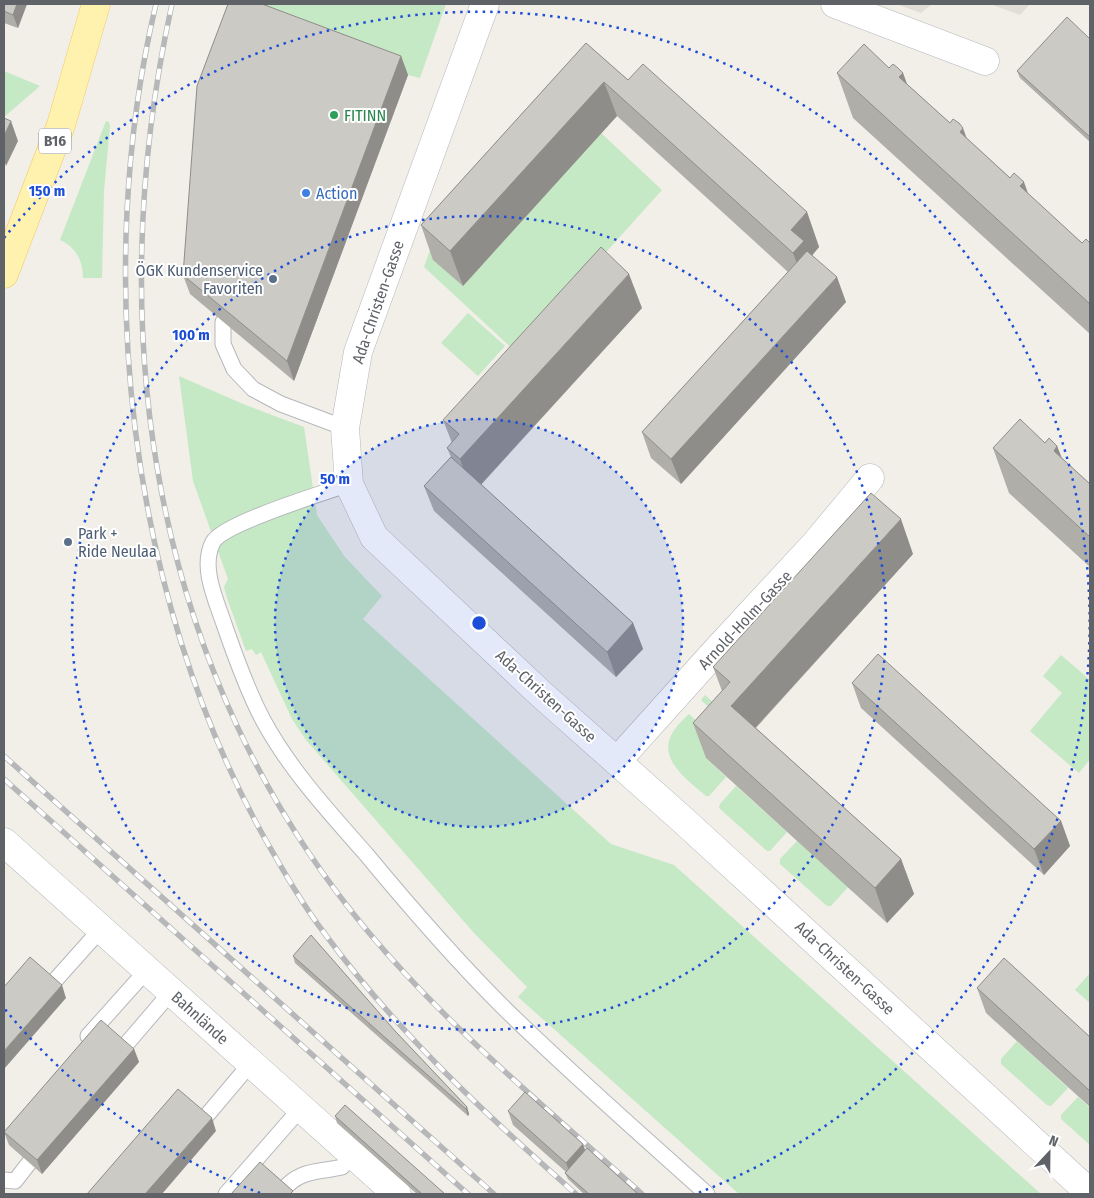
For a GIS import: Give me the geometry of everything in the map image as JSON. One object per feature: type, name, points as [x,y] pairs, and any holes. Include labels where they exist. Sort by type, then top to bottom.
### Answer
[{"type":"main road","name":"B16","points":[[4,274],[61,125],[96,4]]},
{"type":"street","name":"Ada-Christen-Gasse","points":[[485,4],[358,352],[345,428],[349,484],[374,537],[541,694],[617,761],[1090,1193]]},
{"type":"street","points":[[835,4],[986,61]]},
{"type":"street","name":"Arnold-Holm-Gasse","points":[[617,761],[816,543],[870,478]]},
{"type":"street","name":"Bahnlände","points":[[4,842],[397,1194]]},
{"type":"lane","points":[[223,322],[223,344],[226,352],[234,369],[253,389],[281,404],[345,428]]},
{"type":"lane","points":[[349,484],[250,519],[222,532],[214,541],[209,553],[208,566],[216,601],[234,652],[262,718],[278,746],[325,806],[406,902],[461,963],[544,1047],[707,1194]]},
{"type":"lane","points":[[51,985],[101,929]]},
{"type":"lane","points":[[76,1050],[147,970]]},
{"type":"lane","points":[[123,1048],[171,992]]},
{"type":"lane","points":[[203,1120],[251,1063]]},
{"type":"lane","points":[[226,1194],[301,1108]]},
{"type":"lane","points":[[282,1191],[292,1179],[308,1173],[342,1167],[352,1154]]},
{"type":"lane","points":[[4,1180],[15,1181],[29,1163]]},
{"type":"shaded area","points":[[896,4],[932,4],[921,13]]},
{"type":"shaded area","points":[[990,4],[1030,4],[1020,15]]},
{"type":"green space","points":[[229,4],[446,4],[420,78],[408,75]]},
{"type":"green space","points":[[4,71],[40,86],[4,117]]},
{"type":"green space","points":[[106,121],[109,122],[110,126],[104,191],[102,278],[83,278],[82,266],[78,255],[70,246],[60,240]]},
{"type":"green space","points":[[601,133],[662,190],[516,352],[424,267],[442,217],[463,286]]},
{"type":"green space","points":[[468,313],[505,346],[478,376],[441,343]]},
{"type":"green space","points":[[179,376],[243,404],[304,427],[317,515],[345,557],[382,596],[363,619],[611,844],[674,865],[1041,1194],[739,1194],[518,997],[527,987],[474,933],[306,740],[292,719],[261,652],[256,655],[252,649],[246,651],[224,587],[228,579],[193,481]]},
{"type":"green space","points":[[1061,655],[1090,680],[1090,759],[1079,773],[1030,731],[1062,693],[1043,676]]},
{"type":"green space","points":[[705,695],[737,724],[706,758],[726,777],[709,796],[706,796],[682,775],[671,758],[668,749],[675,729],[689,714],[701,725],[713,711],[701,700]]},
{"type":"green space","points":[[736,786],[787,832],[770,851],[767,851],[719,808],[720,804]]},
{"type":"green space","points":[[797,841],[848,887],[831,906],[827,906],[780,864],[780,859]]},
{"type":"green space","points":[[1090,973],[1090,1003],[1075,990]]},
{"type":"green space","points":[[1017,1041],[1068,1088],[1051,1106],[1047,1105],[1001,1064],[1001,1059]]},
{"type":"green space","points":[[1078,1097],[1090,1108],[1090,1145],[1061,1119],[1061,1115]]},
{"type":"building","points":[[4,4],[17,4],[13,15],[4,11]]},
{"type":"building","points":[[228,4],[262,4],[401,56],[287,361],[183,275],[197,86]]},
{"type":"building","points":[[1067,17],[1090,39],[1090,137],[1017,71]]},
{"type":"building","points":[[586,43],[628,80],[643,64],[807,212],[791,230],[804,241],[793,253],[604,82],[450,251],[421,225]]},
{"type":"building","points":[[864,44],[889,68],[893,64],[898,68],[903,73],[899,77],[950,123],[953,119],[959,123],[963,128],[960,132],[1010,178],[1014,173],[1024,182],[1020,186],[1082,243],[1086,239],[1090,243],[1090,304],[837,73]]},
{"type":"building","points":[[4,118],[11,121],[4,136]]},
{"type":"building","points":[[601,247],[629,274],[460,459],[447,448],[459,434],[443,420]]},
{"type":"building","points":[[807,251],[837,277],[671,459],[642,432]]},
{"type":"building","points":[[1020,419],[1045,443],[1049,438],[1057,446],[1054,451],[1090,484],[1090,537],[993,448]]},
{"type":"building","points":[[451,457],[633,623],[607,652],[424,486]]},
{"type":"building","points":[[871,493],[901,519],[731,706],[901,859],[875,888],[693,723],[730,682],[713,667]]},
{"type":"building","points":[[878,654],[1061,821],[1034,849],[852,683]]},
{"type":"building","points":[[311,935],[396,1032],[467,1107],[466,1109],[293,956]]},
{"type":"building","points":[[30,957],[62,985],[4,1051],[4,987]]},
{"type":"building","points":[[1004,958],[1090,1037],[1090,1091],[977,988]]},
{"type":"building","points":[[101,1020],[134,1049],[37,1160],[4,1132]]},
{"type":"building","points":[[178,1089],[212,1118],[145,1194],[87,1194]]},
{"type":"building","points":[[525,1092],[583,1144],[566,1163],[508,1111]]},
{"type":"building","points":[[345,1105],[445,1194],[422,1194],[335,1116]]},
{"type":"building","points":[[587,1148],[638,1194],[589,1194],[565,1173]]},
{"type":"building","points":[[260,1162],[293,1191],[290,1194],[231,1194]]},
{"type":"railway","points":[[156,4],[137,107],[127,214],[126,322],[135,431],[154,538],[181,643],[218,743],[264,837],[293,887],[317,923],[382,1005],[443,1071],[576,1194]]},
{"type":"railway","points":[[172,4],[151,127],[142,250],[145,373],[162,494],[192,611],[237,725],[296,833],[370,934],[433,1003],[467,1036],[642,1194]]},
{"type":"railway","points":[[4,756],[494,1194]]},
{"type":"railway","points":[[4,779],[468,1194]]},
{"type":"place","name":"FITINN","points":[[334,115]]},
{"type":"place","name":"Action","points":[[306,193]]},
{"type":"place","name":"ÖGK Kundenservice Favoriten","points":[[273,279]]},
{"type":"place","name":"Park + Ride Neulaa","points":[[68,542]]}]
